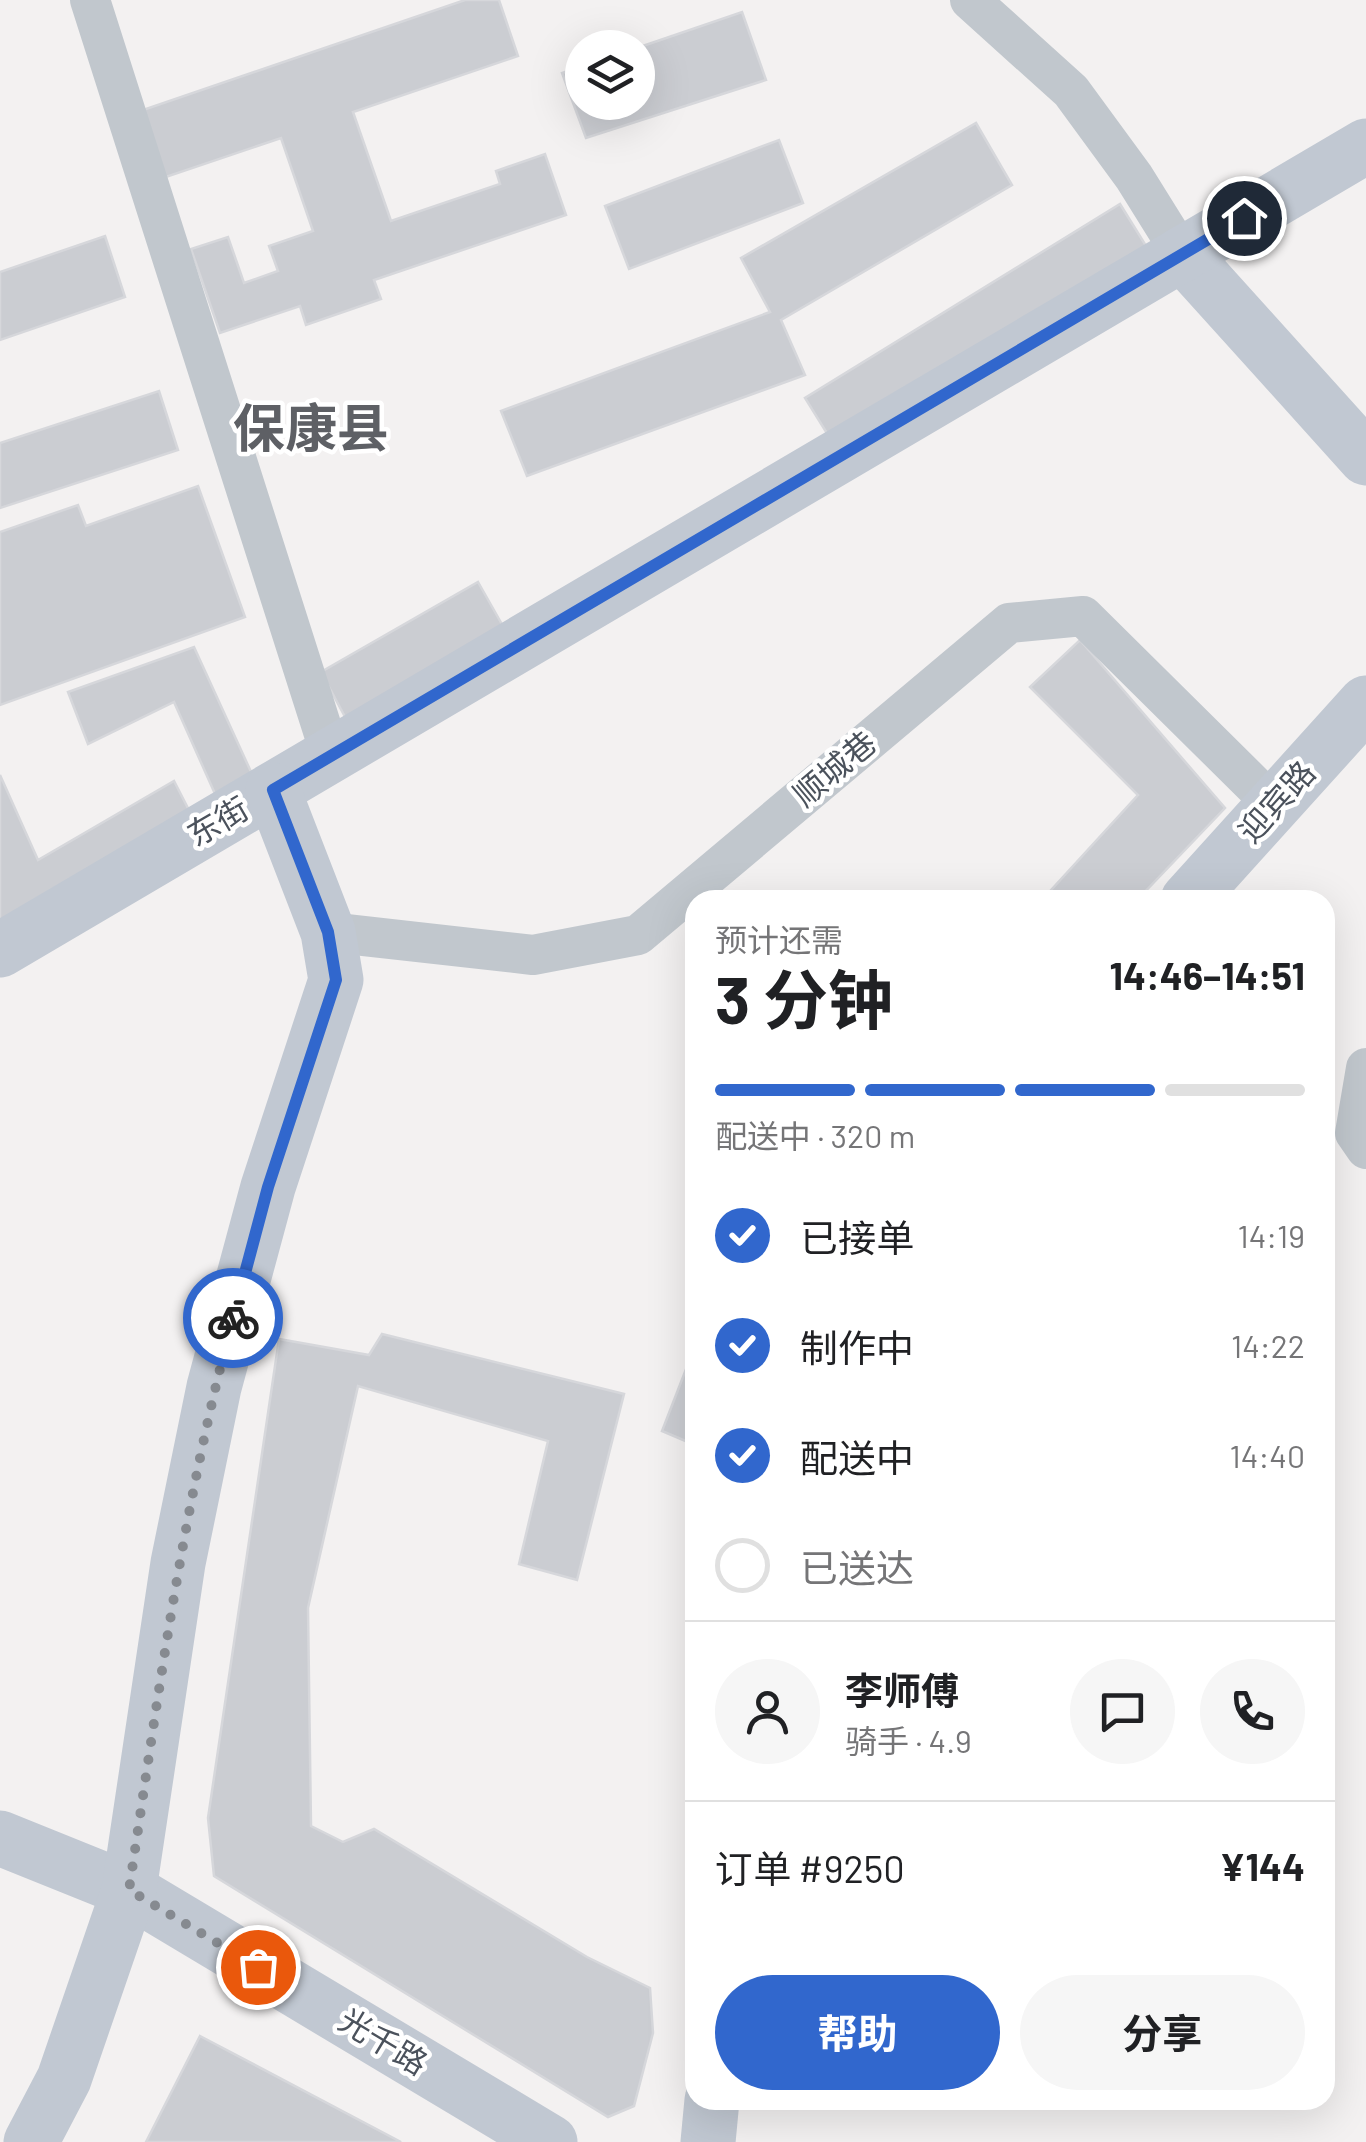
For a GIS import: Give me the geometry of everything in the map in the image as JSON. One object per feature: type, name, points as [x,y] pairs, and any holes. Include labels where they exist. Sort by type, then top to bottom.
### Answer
[{"type":"street","points":[[90,0],[331,756]]},
{"type":"street","points":[[970,0],[1071,91],[1134,177],[1182,254],[1366,458]]},
{"type":"street","name":"东街","points":[[0,950],[1366,146]]},
{"type":"street","name":"顺城巷","points":[[692,890],[1009,623],[1083,616],[1274,805]]},
{"type":"street","name":"迎宾路","points":[[1197,890],[1366,703]]},
{"type":"street","points":[[31,2142],[64,2079],[129,1890],[178,1563],[214,1387],[268,1187],[336,980],[328,932],[273,790]]},
{"type":"street","name":"顺城巷","points":[[328,932],[533,955],[638,935],[685,895]]},
{"type":"street","points":[[1366,1068],[1355,1133],[1366,1149]]},
{"type":"street","name":"光千路","points":[[0,1838],[129,1890],[550,2142]]},
{"type":"street","points":[[708,2142],[711,2110]]},
{"type":"building","points":[[465,0],[499,0],[518,56],[353,112],[391,221],[500,184],[496,171],[545,154],[566,215],[374,280],[381,299],[306,325],[300,306],[220,333],[191,249],[228,237],[244,283],[278,271],[269,246],[313,231],[281,138],[163,178],[140,111]]},
{"type":"building","points":[[742,12],[766,80],[655,116],[655,42]]},
{"type":"building","points":[[579,120],[642,120],[586,138]]},
{"type":"building","points":[[976,123],[1012,185],[781,320],[805,375],[527,476],[501,411],[770,312],[741,258]]},
{"type":"building","points":[[779,140],[803,203],[629,269],[605,206]]},
{"type":"building","points":[[1120,204],[1148,249],[833,443],[805,398]]},
{"type":"building","points":[[105,236],[125,297],[0,340],[0,272]]},
{"type":"building","points":[[159,391],[178,450],[0,508],[0,443]]},
{"type":"building","points":[[198,486],[245,617],[0,705],[0,532],[78,505],[86,526]]},
{"type":"building","points":[[478,582],[508,635],[351,728],[321,672]]},
{"type":"building","points":[[1080,640],[1225,808],[1147,890],[1051,890],[1138,795],[1030,687]]},
{"type":"building","points":[[194,647],[257,785],[220,805],[174,702],[88,744],[68,692]]},
{"type":"building","points":[[0,775],[38,860],[174,781],[194,820],[0,936]]},
{"type":"building","points":[[382,1334],[624,1394],[577,1580],[519,1564],[548,1441],[358,1386],[308,1608],[311,1826],[343,1842],[374,1829],[587,1957],[650,1988],[653,2033],[634,2106],[608,2117],[214,1876],[208,1818],[279,1339],[369,1355]]},
{"type":"building","points":[[685,1372],[685,1441],[662,1431]]},
{"type":"building","points":[[200,2036],[401,2142],[146,2142]]},
{"type":"way so far","points":[[233,1318],[214,1387],[178,1563],[129,1890],[258,1967]]},
{"type":"district","name":"保康县","points":[[311,429]]},
{"type":"route","points":[[233,1318],[268,1187],[336,980],[328,932],[273,790],[1244,218]]}]
